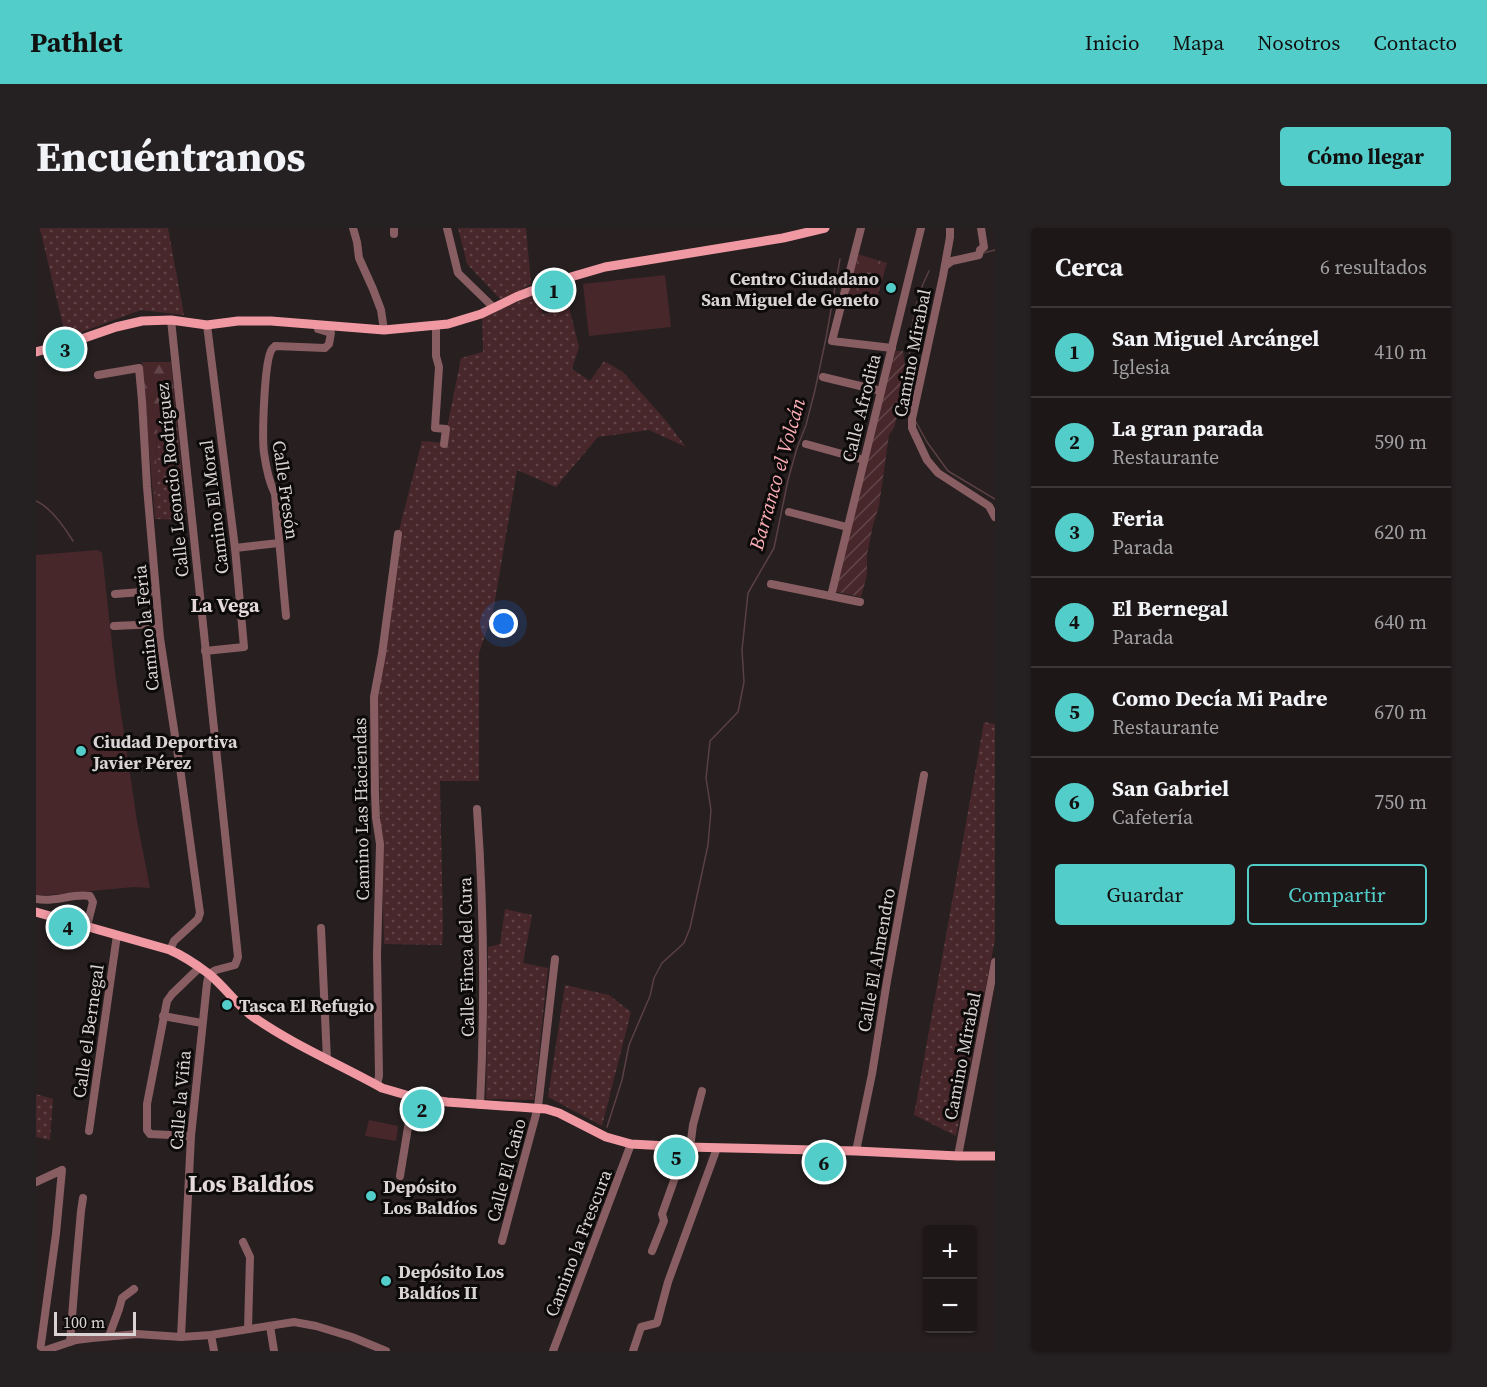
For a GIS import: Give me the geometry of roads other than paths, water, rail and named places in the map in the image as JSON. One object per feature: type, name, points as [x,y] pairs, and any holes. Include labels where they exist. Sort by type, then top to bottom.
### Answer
[{"type":"main road","points":[[36,352],[132,322],[142,321],[171,320],[207,325],[254,320],[384,330],[436,326],[466,319],[557,281],[605,267],[772,240],[825,228]]},
{"type":"main road","points":[[36,912],[170,950],[209,974],[250,1014],[292,1041],[397,1093],[447,1102],[538,1107],[559,1113],[606,1137],[631,1144],[688,1148],[995,1156]]},
{"type":"street","points":[[353,228],[359,258],[381,310],[384,330]]},
{"type":"street","points":[[447,228],[458,273],[494,308]]},
{"type":"street","points":[[861,228],[832,341],[892,348]]},
{"type":"street","name":"Calle Afrodita","points":[[831,596],[921,228]]},
{"type":"street","name":"Camino Mirabal","points":[[950,228],[945,266],[914,409],[912,428],[927,460],[938,473],[988,506],[995,518]]},
{"type":"street","name":"Camino Mirabal","points":[[945,266],[952,261],[979,255],[980,250],[984,247],[981,228]]},
{"type":"street","name":"Calle Leoncio Rodríguez","points":[[171,320],[238,957],[235,965],[209,974]]},
{"type":"street","name":"Camino El Moral","points":[[205,651],[244,647],[235,548],[207,325]]},
{"type":"street","name":"Calle Fresón","points":[[286,616],[275,494],[264,451],[266,376],[270,351],[275,346],[325,348],[331,333],[318,329],[319,325]]},
{"type":"street","points":[[436,326],[436,356],[439,367],[435,428],[446,429],[444,444]]},
{"type":"street","name":"Camino la Feria","points":[[98,375],[139,368],[158,624],[200,913],[198,919],[174,941],[170,950]]},
{"type":"street","points":[[823,377],[881,391]]},
{"type":"street","points":[[806,444],[864,460]]},
{"type":"street","points":[[789,512],[847,527]]},
{"type":"street","name":"Camino Las Haciendas","points":[[377,1085],[379,1076],[377,954],[380,844],[375,794],[374,697],[398,534]]},
{"type":"street","points":[[235,548],[279,543]]},
{"type":"street","points":[[771,584],[860,602]]},
{"type":"street","points":[[115,594],[155,591]]},
{"type":"street","points":[[114,626],[158,624]]},
{"type":"street","name":"Calle El Almendro","points":[[856,1151],[872,1074],[886,981],[924,775]]},
{"type":"street","name":"Calle Finca del Cura","points":[[477,809],[483,988],[480,1105]]},
{"type":"street","points":[[36,899],[46,901],[82,895],[90,896],[93,902],[87,926]]},
{"type":"street","points":[[321,928],[327,1060]]},
{"type":"street","name":"Calle el Bernegal","points":[[89,1131],[117,935]]},
{"type":"street","name":"Calle El Caño","points":[[502,1241],[538,1107],[555,959]]},
{"type":"street","name":"Camino Mirabal","points":[[958,1156],[995,962]]},
{"type":"street","points":[[191,1136],[150,1134],[147,1130],[147,1104],[167,1001],[171,994],[199,968]]},
{"type":"street","name":"Calle la Viña","points":[[181,1337],[191,1136],[209,974]]},
{"type":"street","points":[[163,1016],[202,1023]]},
{"type":"street","points":[[652,1251],[664,1221],[662,1214],[688,1148],[702,1091]]},
{"type":"street","points":[[400,1176],[413,1097]]},
{"type":"street","name":"Camino la Frescura","points":[[553,1351],[631,1144]]},
{"type":"street","points":[[633,1351],[641,1327],[657,1323],[668,1282],[717,1148]]},
{"type":"street","points":[[36,1182],[62,1170],[45,1351],[70,1342],[109,1336],[211,1335],[294,1322],[352,1337],[386,1351]]},
{"type":"street","points":[[70,1342],[83,1198]]},
{"type":"street","points":[[243,1242],[250,1257],[248,1329]]},
{"type":"street","points":[[109,1336],[122,1298],[134,1289]]},
{"type":"street","points":[[270,1326],[274,1351]]},
{"type":"street","points":[[211,1335],[214,1351]]},
{"type":"waterway","points":[[983,253],[995,250]]},
{"type":"waterway","name":"Barranco el Volcán","points":[[607,1127],[622,1080],[629,1045],[650,996],[654,978],[662,963],[684,943],[690,928],[708,845],[711,810],[706,778],[710,741],[738,712],[744,682],[742,650],[748,593],[774,548],[788,480],[815,390],[840,259]]},
{"type":"waterway","points":[[907,409],[910,338],[917,304],[929,271]]},
{"type":"waterway","points":[[916,422],[948,471],[995,499]]},
{"type":"waterway","points":[[36,501],[52,513],[73,541]]},
{"type":"place","name":"Centro Ciudadano San Miguel de Geneto","points":[[891,288]]},
{"type":"place","name":"San Miguel Arcángel","points":[[554,290]]},
{"type":"place","name":"Feria","points":[[65,349]]},
{"type":"place","name":"Ciudad Deportiva Javier Pérez","points":[[81,751]]},
{"type":"place","name":"El Bernegal","points":[[68,927]]},
{"type":"place","name":"Tasca El Refugio","points":[[227,1005]]},
{"type":"place","name":"La gran parada","points":[[422,1109]]},
{"type":"place","name":"Como Decía Mi Padre","points":[[676,1157]]},
{"type":"place","name":"San Gabriel","points":[[824,1162]]},
{"type":"place","name":"Depósito Los Baldíos","points":[[371,1196]]},
{"type":"place","name":"Depósito Los Baldíos II","points":[[386,1281]]},
{"type":"district","name":"La Vega","points":[[225,605]]},
{"type":"district","name":"Los Baldíos","points":[[251,1183]]}]
